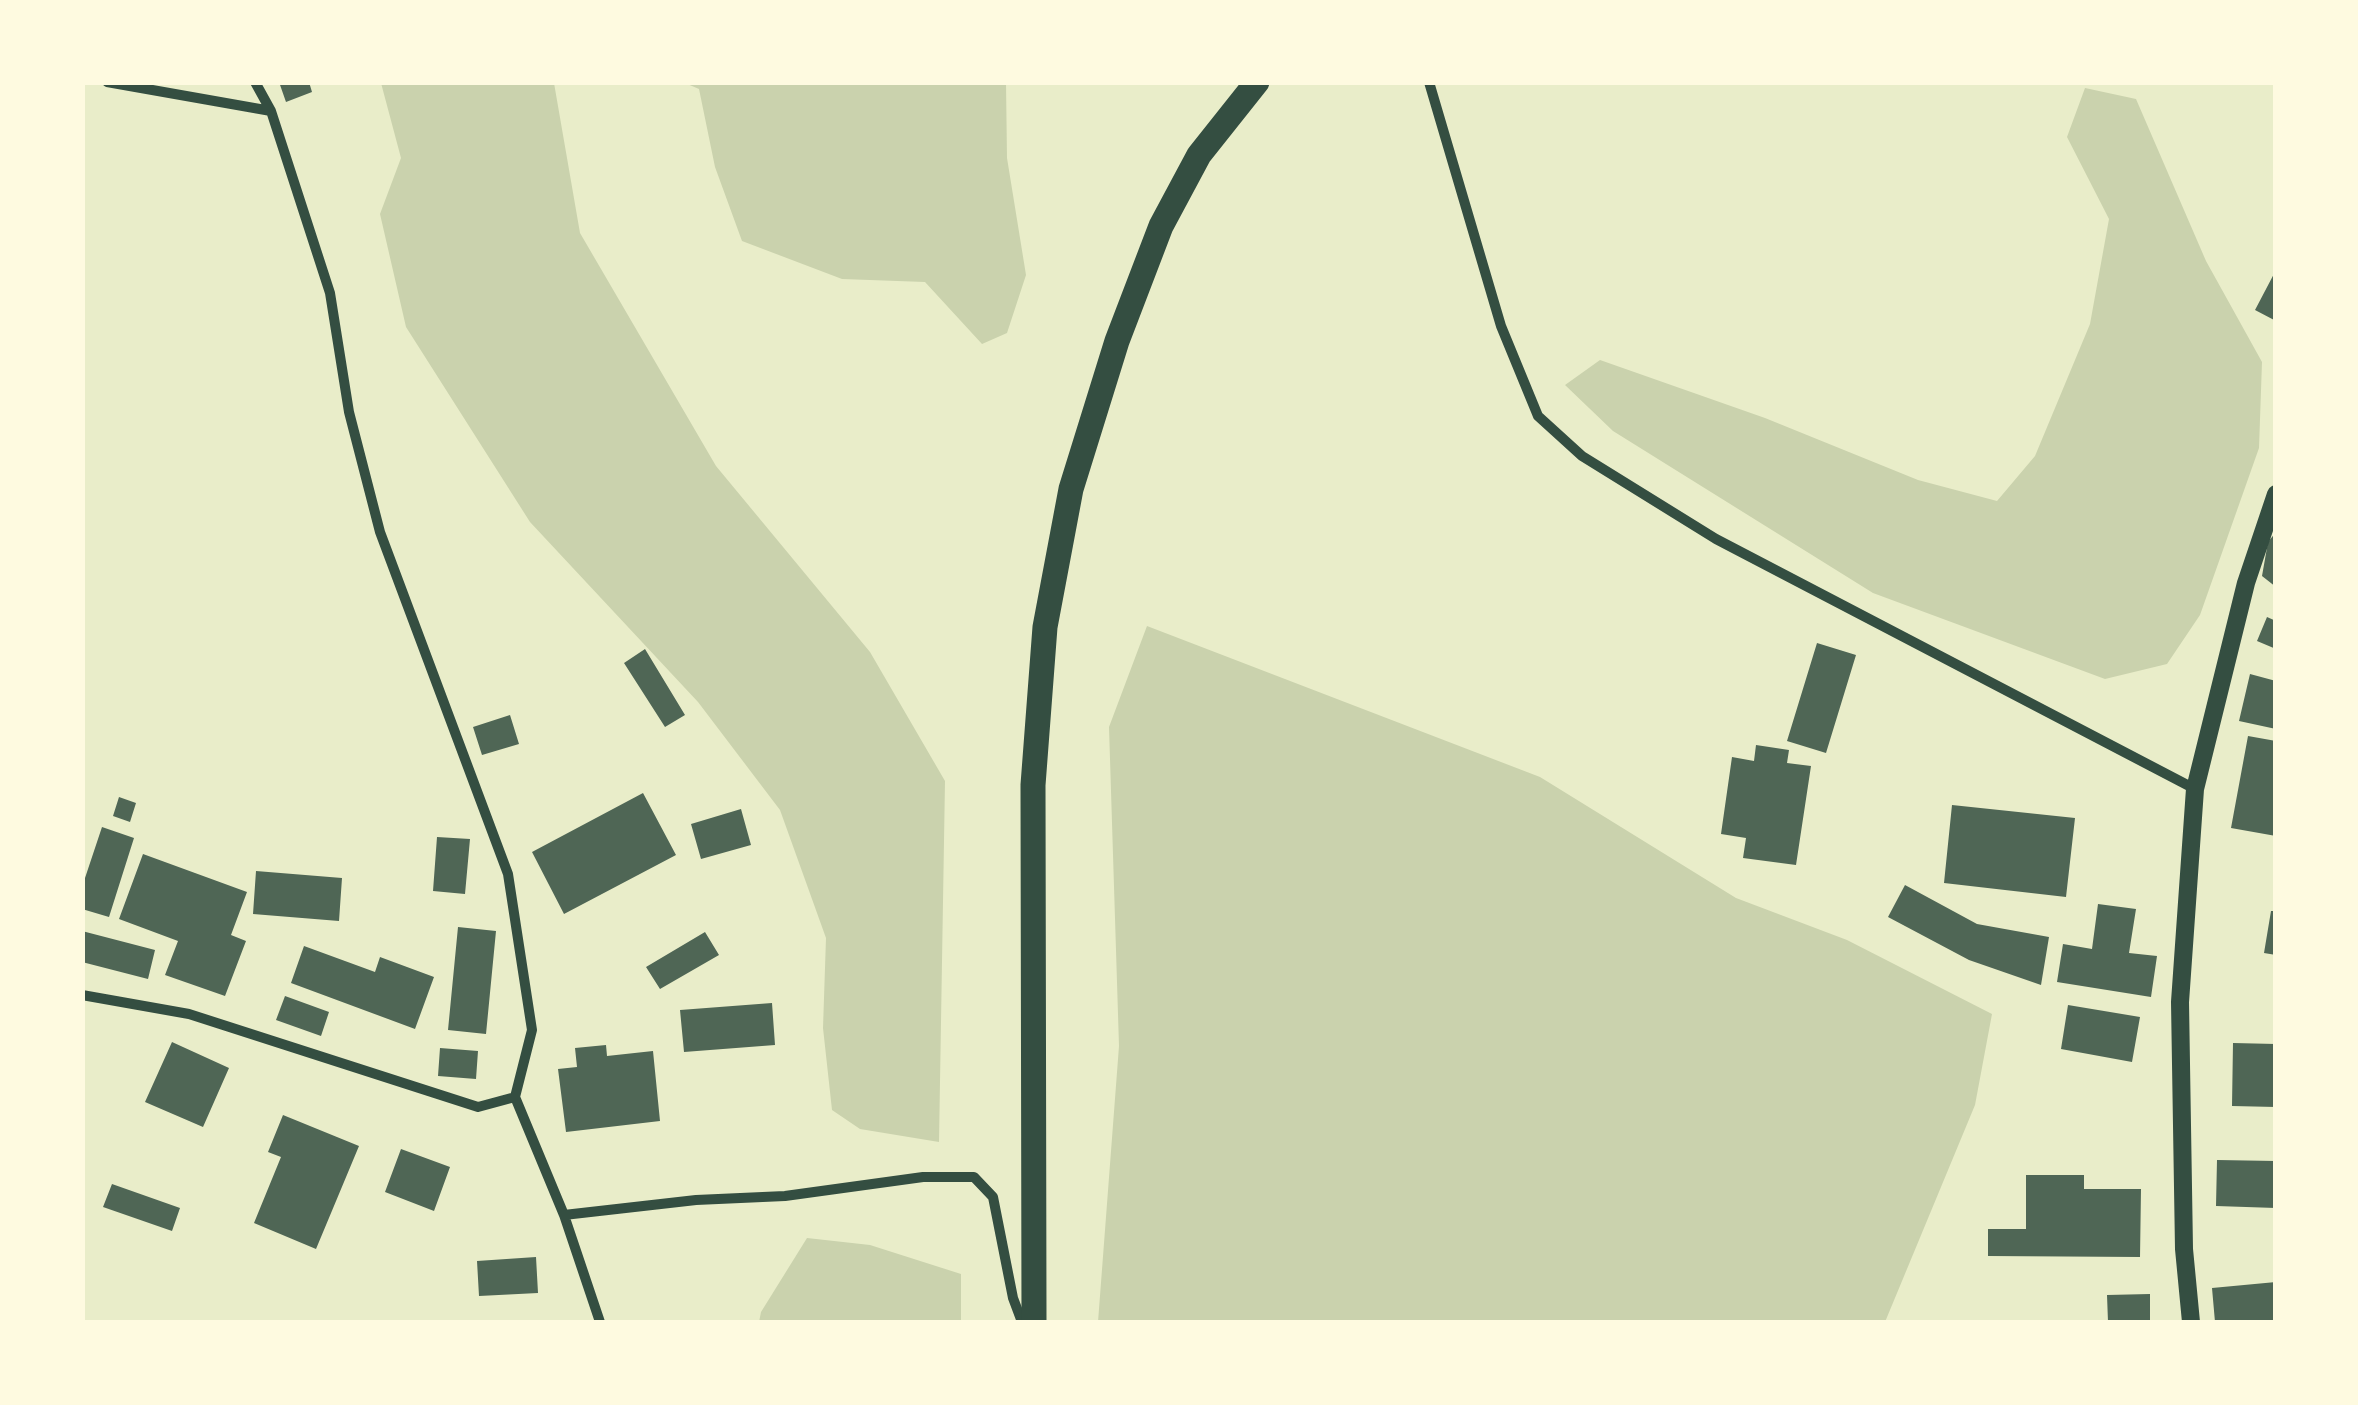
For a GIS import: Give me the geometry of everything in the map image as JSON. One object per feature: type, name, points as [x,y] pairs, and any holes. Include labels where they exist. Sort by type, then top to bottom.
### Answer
[{"type":"main road","points":[[1034,1322],[1033,785],[1045,627],[1071,489],[1117,341],[1154,243],[1199,154],[1257,82]]},
{"type":"street","points":[[107,82],[271,112]]},
{"type":"street","points":[[255,82],[271,112],[330,293],[349,412],[380,532],[508,874],[532,1030],[515,1097],[564,1215],[600,1322]]},
{"type":"street","points":[[1429,82],[1501,326],[1538,416],[1582,456],[1716,539],[2195,790]]},
{"type":"street","points":[[2191,1322],[2184,1249],[2180,1002],[2195,790],[2246,583],[2276,494]]},
{"type":"street","points":[[82,995],[189,1014],[478,1107],[515,1097]]},
{"type":"street","points":[[564,1215],[696,1200],[785,1196],[922,1177],[974,1178],[993,1197],[1013,1298],[1022,1322]]},
{"type":"green space","points":[[381,83],[554,83],[580,233],[716,466],[870,652],[945,781],[939,1142],[860,1129],[832,1110],[823,1028],[826,938],[780,810],[698,702],[530,522],[406,327],[380,214],[401,158]]},
{"type":"green space","points":[[685,83],[1006,83],[1007,158],[1026,275],[1007,333],[982,344],[925,282],[842,279],[742,241],[715,167],[699,89]]},
{"type":"green space","points":[[2085,88],[2136,99],[2206,261],[2262,362],[2259,448],[2200,615],[2167,664],[2105,679],[1873,593],[1613,431],[1565,385],[1600,360],[1765,418],[1918,480],[1997,501],[2035,456],[2090,324],[2109,219],[2067,137]]},
{"type":"green space","points":[[1147,626],[1540,777],[1736,898],[1847,940],[1992,1014],[1975,1105],[1885,1322],[1098,1322],[1119,1046],[1109,727]]},
{"type":"green space","points":[[807,1238],[870,1245],[961,1274],[961,1322],[759,1322],[761,1312]]},
{"type":"building","points":[[279,82],[309,82],[312,92],[286,102]]},
{"type":"building","points":[[2276,270],[2276,321],[2255,310]]},
{"type":"building","points":[[2276,532],[2276,587],[2262,576],[2268,542]]},
{"type":"building","points":[[2267,617],[2276,621],[2276,649],[2257,641]]},
{"type":"building","points":[[1817,643],[1856,655],[1826,753],[1787,741]]},
{"type":"building","points":[[645,649],[685,715],[665,727],[624,663]]},
{"type":"building","points":[[2250,674],[2276,681],[2276,729],[2239,721]]},
{"type":"building","points":[[510,715],[519,744],[482,755],[473,727]]},
{"type":"building","points":[[2248,736],[2276,741],[2276,836],[2231,828]]},
{"type":"building","points":[[1756,745],[1789,750],[1787,763],[1811,766],[1796,865],[1743,858],[1746,838],[1721,834],[1732,757],[1754,761]]},
{"type":"building","points":[[643,793],[676,855],[564,914],[532,852]]},
{"type":"building","points":[[119,797],[136,803],[130,822],[113,816]]},
{"type":"building","points":[[1952,805],[2075,818],[2066,897],[1944,883]]},
{"type":"building","points":[[741,809],[751,845],[701,859],[691,824]]},
{"type":"building","points":[[102,827],[134,838],[109,917],[82,909],[82,887]]},
{"type":"building","points":[[437,837],[470,839],[465,894],[433,891]]},
{"type":"building","points":[[143,854],[247,892],[231,935],[246,941],[225,996],[165,975],[178,941],[119,919]]},
{"type":"building","points":[[256,871],[342,878],[339,921],[253,914]]},
{"type":"building","points":[[1905,885],[1977,924],[2049,937],[2041,985],[1969,960],[1888,917]]},
{"type":"building","points":[[2098,904],[2136,909],[2129,953],[2157,956],[2151,997],[2057,982],[2063,944],[2092,949]]},
{"type":"building","points":[[2271,911],[2276,911],[2276,955],[2264,953]]},
{"type":"building","points":[[458,927],[496,931],[486,1034],[448,1030]]},
{"type":"building","points":[[82,931],[155,950],[148,979],[82,962]]},
{"type":"building","points":[[705,932],[719,955],[660,989],[646,967]]},
{"type":"building","points":[[304,946],[375,972],[380,957],[434,977],[415,1029],[291,983]]},
{"type":"building","points":[[285,996],[329,1012],[321,1036],[276,1020]]},
{"type":"building","points":[[772,1003],[775,1045],[684,1052],[680,1010]]},
{"type":"building","points":[[2068,1005],[2140,1017],[2132,1062],[2061,1049]]},
{"type":"building","points":[[172,1042],[229,1068],[203,1127],[145,1102]]},
{"type":"building","points":[[2233,1043],[2276,1044],[2276,1107],[2232,1106]]},
{"type":"building","points":[[606,1045],[607,1056],[653,1051],[660,1121],[566,1132],[558,1069],[577,1067],[575,1048]]},
{"type":"building","points":[[440,1048],[478,1051],[476,1079],[438,1076]]},
{"type":"building","points":[[283,1115],[359,1146],[316,1249],[254,1223],[281,1157],[268,1152]]},
{"type":"building","points":[[401,1149],[450,1167],[434,1211],[385,1192]]},
{"type":"building","points":[[2217,1160],[2276,1161],[2276,1208],[2216,1206]]},
{"type":"building","points":[[2026,1175],[2084,1175],[2084,1189],[2141,1189],[2140,1257],[1988,1256],[1988,1229],[2026,1229]]},
{"type":"building","points":[[112,1184],[180,1208],[172,1231],[103,1207]]},
{"type":"building","points":[[536,1257],[538,1293],[479,1296],[477,1261]]},
{"type":"building","points":[[2276,1282],[2276,1322],[2215,1322],[2212,1288]]},
{"type":"building","points":[[2150,1294],[2150,1322],[2108,1322],[2107,1295]]}]
